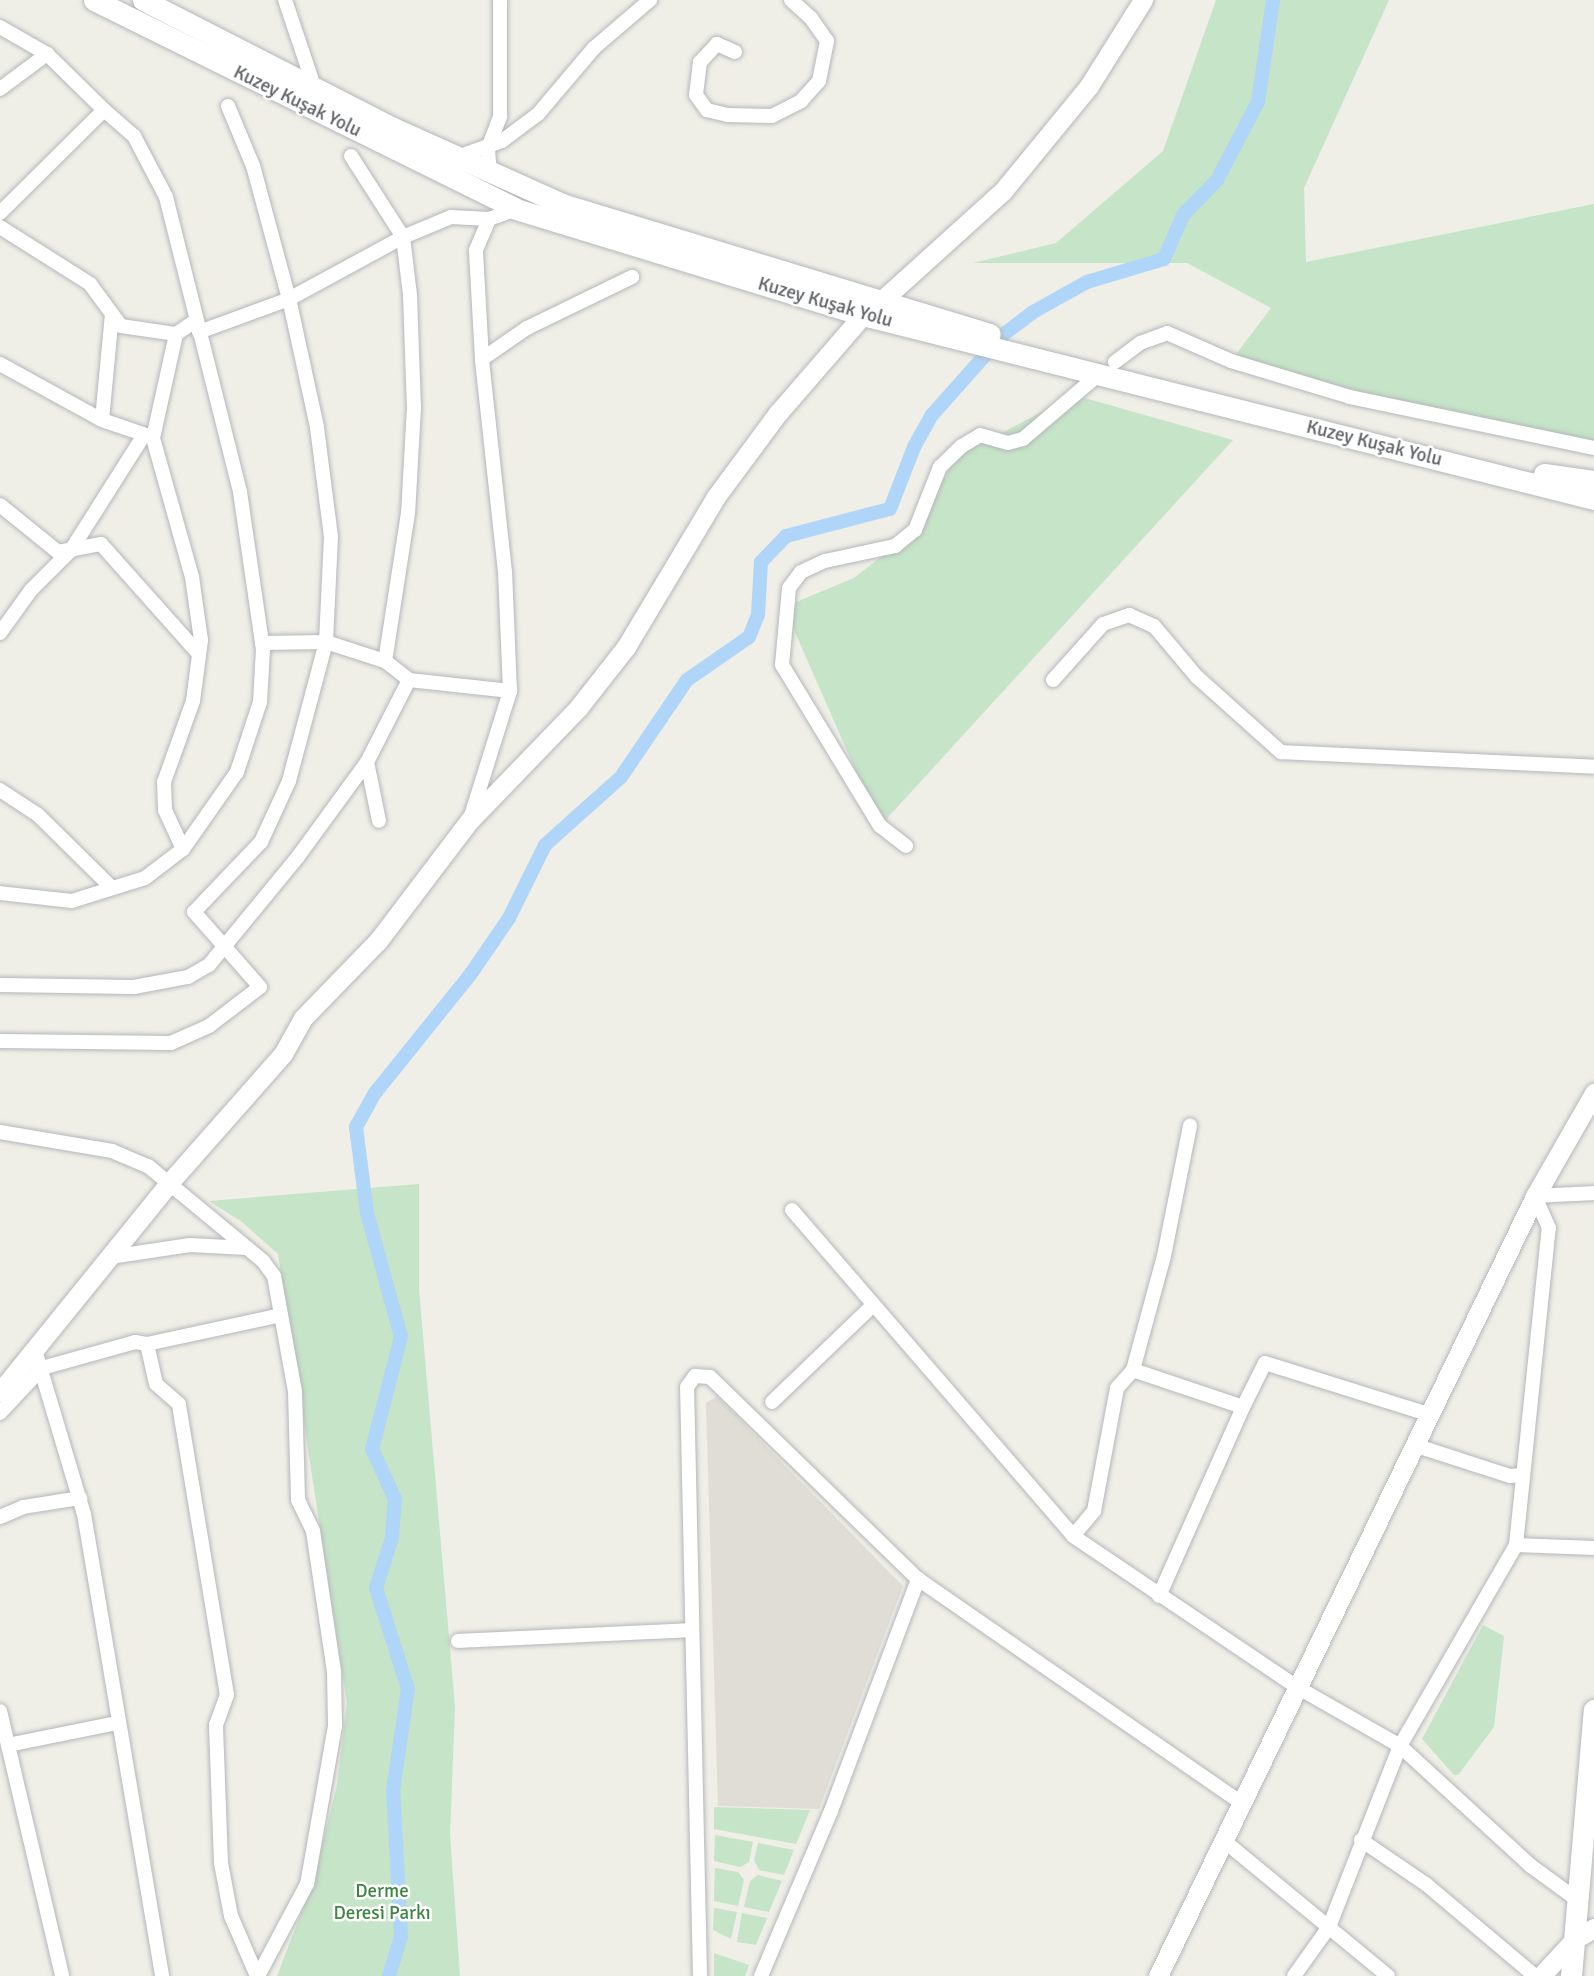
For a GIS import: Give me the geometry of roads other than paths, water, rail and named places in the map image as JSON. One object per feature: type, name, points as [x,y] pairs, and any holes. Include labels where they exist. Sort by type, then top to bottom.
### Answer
[{"type":"main road","name":"Kuzey Kuşak Yolu","points":[[94,0],[516,209],[863,315],[965,335],[1594,499]]},
{"type":"main road","name":"Kuzey Kuşak Yolu","points":[[143,0],[456,158],[562,204],[880,302],[965,335]]},
{"type":"main road","name":"Kuzey Kuşak Yolu","points":[[1027,351],[1537,473],[1594,481]]},
{"type":"main road","points":[[1571,1976],[1585,1933],[1594,1710]]},
{"type":"street","points":[[285,0],[303,44],[315,89]]},
{"type":"street","points":[[490,173],[488,148],[500,116],[500,0]]},
{"type":"street","points":[[456,158],[488,148],[538,114],[594,48],[650,0]]},
{"type":"street","points":[[735,52],[717,44],[700,62],[696,95],[707,110],[727,115],[772,116],[801,101],[820,81],[827,41],[811,18],[790,0]]},
{"type":"street","points":[[880,302],[1003,191],[1090,86],[1143,0]]},
{"type":"street","points":[[0,27],[47,54],[134,136],[166,197],[240,492],[262,643],[260,702],[237,772],[183,849],[145,878],[72,901],[0,893]]},
{"type":"street","points":[[285,73],[303,44]]},
{"type":"street","points":[[0,89],[47,54]]},
{"type":"street","points":[[0,1041],[171,1043],[209,1026],[260,987],[194,912],[261,842],[289,781],[326,642],[331,537],[317,427],[289,299],[253,166],[228,106]]},
{"type":"street","points":[[0,213],[104,110]]},
{"type":"street","points":[[351,156],[402,237],[414,407],[408,513],[385,661]]},
{"type":"street","points":[[0,227],[90,284],[121,326],[176,334],[289,299],[402,237],[451,217],[489,219],[516,209]]},
{"type":"street","points":[[470,820],[510,691],[505,572],[482,359],[476,250],[489,219]]},
{"type":"street","points":[[482,359],[527,328],[632,277]]},
{"type":"street","points":[[102,420],[112,314]]},
{"type":"street","points":[[0,1413],[110,1257],[170,1182],[283,1054],[303,1018],[378,941],[470,820],[579,707],[626,647],[715,498],[778,413],[863,315]]},
{"type":"street","points":[[1115,362],[1140,343],[1167,333],[1212,355],[1327,391],[1594,449]]},
{"type":"street","points":[[0,632],[30,590],[71,550],[149,436],[176,334]]},
{"type":"street","points":[[0,364],[102,420],[149,436]]},
{"type":"street","points":[[906,846],[872,814],[782,665],[789,588],[801,572],[825,561],[895,546],[915,530],[940,467],[962,446],[980,435],[1008,443],[1023,439],[1092,380]]},
{"type":"street","points":[[149,436],[192,577],[199,622],[199,654],[192,701],[164,782],[165,810],[183,849]]},
{"type":"street","points":[[0,506],[58,552],[101,544],[199,654]]},
{"type":"street","points":[[1053,680],[1104,624],[1129,615],[1154,626],[1197,677],[1282,752],[1594,767]]},
{"type":"street","points":[[187,640],[199,622]]},
{"type":"street","points":[[262,643],[326,642],[385,661],[409,680],[510,691]]},
{"type":"street","points":[[0,985],[94,988],[163,983],[188,977],[209,965],[224,943],[297,858],[367,762],[409,680]]},
{"type":"street","points":[[367,762],[379,821]]},
{"type":"street","points":[[0,790],[38,815],[111,887]]},
{"type":"street","points":[[1158,1976],[1295,1686],[1417,1446],[1535,1196],[1594,1093]]},
{"type":"street","points":[[1073,1536],[1094,1511],[1117,1388],[1133,1370],[1164,1256],[1190,1126]]},
{"type":"street","points":[[0,1132],[112,1150],[148,1166],[249,1249],[274,1276],[295,1391],[298,1500],[313,1531],[334,1672],[335,1726],[307,1884],[258,1976]]},
{"type":"street","points":[[1535,1196],[1594,1193]]},
{"type":"street","points":[[1294,1976],[1329,1927],[1400,1746],[1516,1545],[1549,1228],[1535,1196]]},
{"type":"street","points":[[792,1210],[1073,1536],[1295,1686],[1400,1746],[1531,1866],[1586,1896]]},
{"type":"street","points":[[110,1257],[190,1245],[249,1249]]},
{"type":"street","points":[[772,1402],[873,1305]]},
{"type":"street","points":[[2,1387],[38,1359],[135,1342],[147,1344],[282,1315]]},
{"type":"street","points":[[147,1344],[156,1384],[179,1404],[227,1695],[216,1725],[221,1863],[231,1916],[258,1976]]},
{"type":"street","points":[[38,1359],[80,1498],[162,1976]]},
{"type":"street","points":[[1159,1596],[1243,1406],[1265,1363],[1431,1415]]},
{"type":"street","points":[[1133,1370],[1243,1406]]},
{"type":"street","points":[[700,1976],[687,1387],[695,1376],[710,1377],[918,1579],[1241,1804]]},
{"type":"street","points":[[1417,1446],[1510,1476],[1523,1475]]},
{"type":"street","points":[[0,1517],[23,1507],[80,1498]]},
{"type":"street","points":[[1516,1545],[1594,1548]]},
{"type":"street","points":[[761,1976],[831,1811],[918,1579]]},
{"type":"street","points":[[458,1641],[692,1630]]},
{"type":"street","points":[[0,1711],[62,1976]]},
{"type":"street","points":[[8,1745],[117,1723]]},
{"type":"street","points":[[1223,1840],[1388,1976]]},
{"type":"street","points":[[1361,1840],[1427,1885],[1535,1976]]},
{"type":"street","points":[[1541,1976],[1585,1933]]},
{"type":"waterway","points":[[389,1976],[401,1936],[393,1790],[408,1689],[376,1588],[392,1538],[395,1499],[372,1449],[401,1337],[367,1213],[356,1127],[375,1093],[470,975],[509,918],[545,845],[621,777],[687,680],[749,637],[758,615],[761,562],[786,536],[890,509],[914,447],[932,415],[1004,334],[1033,312],[1087,282],[1164,259],[1183,215],[1217,180],[1258,102],[1273,0]]},
{"type":"park label","name":"Derme Deresi Parkı","points":[[382,1903]]}]
